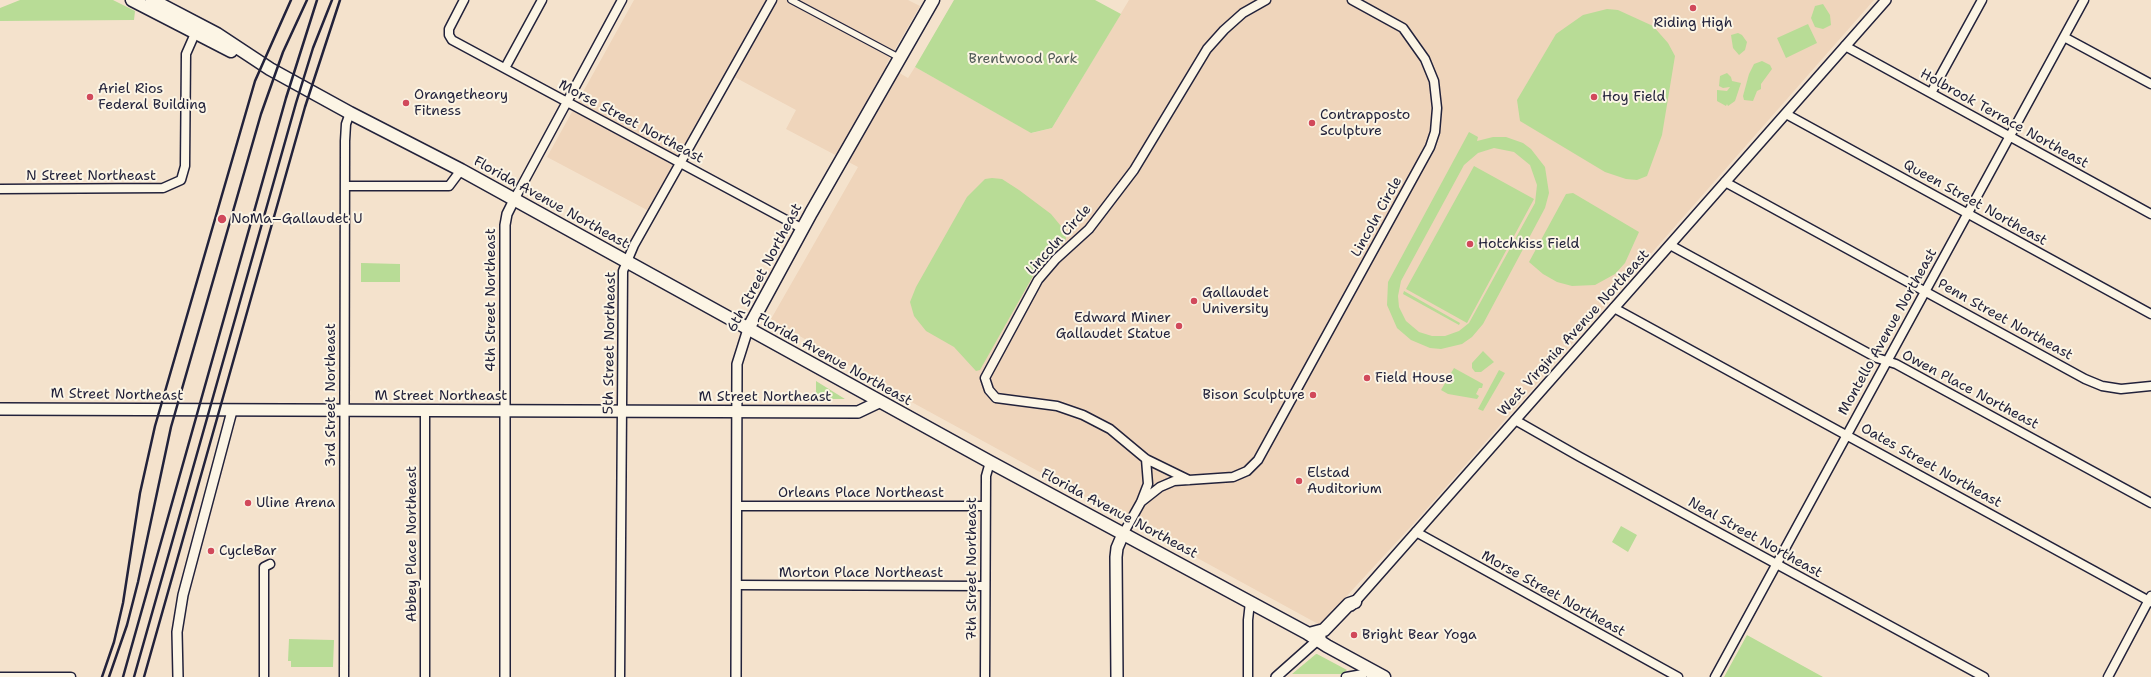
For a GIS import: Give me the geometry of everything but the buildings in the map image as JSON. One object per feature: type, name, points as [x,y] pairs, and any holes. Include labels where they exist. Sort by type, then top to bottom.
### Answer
[{"type":"main road","name":"Florida Avenue Northeast","points":[[132,0],[197,29]]},
{"type":"main road","name":"Florida Avenue Northeast","points":[[152,0],[197,29],[350,113],[461,170],[879,402],[1314,637],[1371,674],[1384,677]]},
{"type":"main road","name":"6th Street Northeast","points":[[748,329],[811,212],[933,0]]},
{"type":"main road","name":"M Street Northeast","points":[[0,409],[505,412],[858,412],[879,402]]},
{"type":"main road","points":[[1117,677],[1116,557],[1117,548],[1123,534]]},
{"type":"main road","points":[[1314,637],[1324,630],[1349,604],[1355,602]]},
{"type":"street","name":"Morse Street Northeast","points":[[464,0],[450,26],[449,35],[453,41],[803,229]]},
{"type":"street","points":[[505,68],[542,0]]},
{"type":"street","name":"4th Street Northeast","points":[[505,677],[505,224],[507,214],[514,200],[622,0]]},
{"type":"street","name":"5th Street Northeast","points":[[620,677],[622,278],[626,262],[772,0]]},
{"type":"street","points":[[791,0],[900,58]]},
{"type":"street","name":"Lincoln Circle","points":[[1189,480],[1146,459],[1110,429],[1083,415],[1057,406],[996,398],[989,390],[985,378],[1038,280],[1056,259],[1089,229],[1134,170],[1208,49],[1224,30],[1244,13],[1266,0]]},
{"type":"street","name":"Lincoln Circle","points":[[1141,502],[1160,487],[1174,481],[1233,477],[1246,471],[1258,460],[1430,147],[1435,132],[1437,108],[1434,82],[1425,59],[1402,28],[1352,0]]},
{"type":"street","name":"West Virginia Avenue Northeast","points":[[1355,602],[1886,0]]},
{"type":"street","points":[[1931,94],[1982,0]]},
{"type":"street","name":"Montello Avenue Northeast","points":[[1715,677],[2084,0]]},
{"type":"street","name":"N Street Northeast","points":[[0,190],[163,188],[181,180],[185,166],[186,54],[197,29]]},
{"type":"street","points":[[2064,37],[2151,84]]},
{"type":"street","name":"Holbrook Terrace Northeast","points":[[1845,46],[2151,214]]},
{"type":"street","name":"3rd Street Northeast","points":[[344,677],[345,186],[346,124],[350,113]]},
{"type":"street","name":"Queen Street Northeast","points":[[1786,114],[2151,314]]},
{"type":"street","points":[[345,186],[449,186],[461,170]]},
{"type":"street","name":"Penn Street Northeast","points":[[1726,182],[2092,382],[2124,389],[2151,386]]},
{"type":"street","name":"Owen Place Northeast","points":[[1670,246],[1839,338],[1886,361],[1896,364],[2151,503]]},
{"type":"street","name":"Oates Street Northeast","points":[[1614,308],[2150,599]]},
{"type":"street","name":"6th Street Northeast","points":[[736,677],[737,364],[748,329]]},
{"type":"street","points":[[178,677],[177,632],[190,564],[232,411]]},
{"type":"street","name":"Abbey Place Northeast","points":[[425,411],[425,677]]},
{"type":"street","name":"Neal Street Northeast","points":[[1515,420],[1984,677]]},
{"type":"street","name":"Lincoln Circle","points":[[1123,534],[1141,502],[1148,484],[1146,459]]},
{"type":"street","name":"7th Street Northeast","points":[[985,677],[985,506],[986,476],[990,462]]},
{"type":"street","name":"Orleans Place Northeast","points":[[737,506],[985,506]]},
{"type":"street","name":"Morse Street Northeast","points":[[1416,532],[1678,677]]},
{"type":"street","points":[[264,677],[264,567],[270,564]]},
{"type":"street","name":"Morton Place Northeast","points":[[737,585],[985,586]]},
{"type":"street","points":[[2108,677],[2150,599]]},
{"type":"street","points":[[1248,677],[1248,620],[1250,602]]},
{"type":"street","points":[[1276,677],[1314,637]]},
{"type":"street","points":[[1346,677],[1371,674]]},
{"type":"street","points":[[0,677],[71,677]]},
{"type":"shaded area","name":"Gallaudet University","points":[[634,0],[908,0],[920,6],[886,65],[908,78],[915,67],[1032,133],[1052,128],[1129,0],[1874,0],[1416,521],[1320,625],[906,399],[771,319],[858,167],[786,129],[796,110],[727,73],[647,210],[547,157]]},
{"type":"green space","points":[[20,0],[113,0],[135,11],[134,20],[0,21],[0,8]]},
{"type":"green space","name":"Brentwood Park","points":[[954,0],[1095,0],[1121,14],[1052,128],[1031,133],[915,67]]},
{"type":"green space","points":[[1823,4],[1830,15],[1831,25],[1823,29],[1815,27],[1811,18],[1815,6]]},
{"type":"green space","name":"Hoy Field","points":[[1607,9],[1618,10],[1653,26],[1668,43],[1675,56],[1662,135],[1647,176],[1637,180],[1626,179],[1605,172],[1520,121],[1517,100],[1556,34],[1583,15]]},
{"type":"green space","points":[[1808,24],[1817,43],[1786,58],[1777,38]]},
{"type":"green space","points":[[1738,33],[1742,35],[1747,42],[1745,50],[1739,55],[1733,48],[1731,35]]},
{"type":"green space","points":[[1762,61],[1770,65],[1772,69],[1761,84],[1761,89],[1757,91],[1753,101],[1744,100],[1743,96],[1749,74],[1754,64]]},
{"type":"green space","points":[[1727,73],[1731,77],[1732,81],[1741,83],[1735,101],[1728,106],[1727,104],[1726,106],[1717,101],[1717,90],[1727,91],[1730,87],[1723,88],[1719,86],[1720,76]]},
{"type":"green space","points":[[1469,132],[1478,137],[1477,141],[1493,137],[1506,137],[1523,143],[1531,149],[1545,167],[1549,193],[1545,208],[1483,324],[1472,337],[1462,344],[1441,349],[1430,348],[1411,340],[1397,328],[1387,305],[1388,282]],"holes":[[[1494,148],[1514,152],[1530,165],[1537,185],[1535,203],[1469,323],[1459,331],[1445,336],[1432,336],[1419,332],[1406,321],[1399,307],[1398,296],[1401,281],[1464,165],[1478,153]]]},
{"type":"green space","name":"Hotchkiss Field","points":[[1474,166],[1534,199],[1467,323],[1406,289]]},
{"type":"green space","points":[[985,179],[1002,179],[1051,214],[1065,231],[1066,239],[1033,276],[980,370],[976,371],[954,347],[926,331],[914,316],[910,302],[916,287],[967,197]]},
{"type":"green space","points":[[1573,193],[1639,232],[1625,263],[1615,274],[1595,285],[1572,286],[1557,282],[1543,274],[1529,262],[1566,194]]},
{"type":"green space","points":[[361,263],[400,264],[400,282],[361,282]]},
{"type":"green space","points":[[1404,291],[1460,323],[1459,325],[1403,294]]},
{"type":"green space","points":[[1483,351],[1494,362],[1481,372],[1475,372],[1472,368],[1472,363]]},
{"type":"green space","points":[[1454,368],[1483,384],[1482,388],[1479,388],[1476,394],[1479,396],[1477,399],[1448,394],[1441,390]]},
{"type":"green space","points":[[1499,370],[1505,373],[1483,411],[1478,409]]},
{"type":"green space","points":[[816,381],[845,399],[816,399]]},
{"type":"green space","points":[[1621,526],[1637,535],[1628,552],[1612,542]]},
{"type":"green space","points":[[1747,635],[1823,677],[1724,677]]},
{"type":"green space","points":[[289,639],[334,640],[333,667],[291,667],[291,661],[288,661]]},
{"type":"green space","points":[[1316,654],[1347,670],[1342,674],[1292,674]]},
{"type":"railway","points":[[102,677],[114,642],[123,603],[140,493],[155,426],[255,81],[291,0]]},
{"type":"railway","points":[[109,677],[127,625],[138,582],[171,427],[261,114],[283,52],[307,0]]},
{"type":"railway","points":[[123,677],[286,98],[317,0]]},
{"type":"railway","points":[[134,677],[296,103],[313,48],[332,0]]},
{"type":"railway","points":[[144,677],[305,107],[340,0]]},
{"type":"place","name":"Riding High","points":[[1693,8]]},
{"type":"place","name":"Ariel Rios Federal Building","points":[[90,97]]},
{"type":"place","name":"Hoy Field","points":[[1594,97]]},
{"type":"place","name":"Orangetheory Fitness","points":[[406,103]]},
{"type":"place","name":"Contrapposto Sculpture","points":[[1312,123]]},
{"type":"place","name":"NoMa–Gallaudet U","points":[[222,219]]},
{"type":"place","name":"Hotchkiss Field","points":[[1470,244]]},
{"type":"place","name":"Gallaudet University","points":[[1194,301]]},
{"type":"place","name":"Edward Miner Gallaudet Statue","points":[[1179,326]]},
{"type":"place","name":"Field House","points":[[1367,378]]},
{"type":"place","name":"Bison Sculpture","points":[[1313,395]]},
{"type":"place","name":"Elstad Auditorium","points":[[1299,481]]},
{"type":"place","name":"Uline Arena","points":[[248,503]]},
{"type":"place","name":"CycleBar","points":[[211,551]]},
{"type":"place","name":"Bright Bear Yoga","points":[[1354,635]]}]
